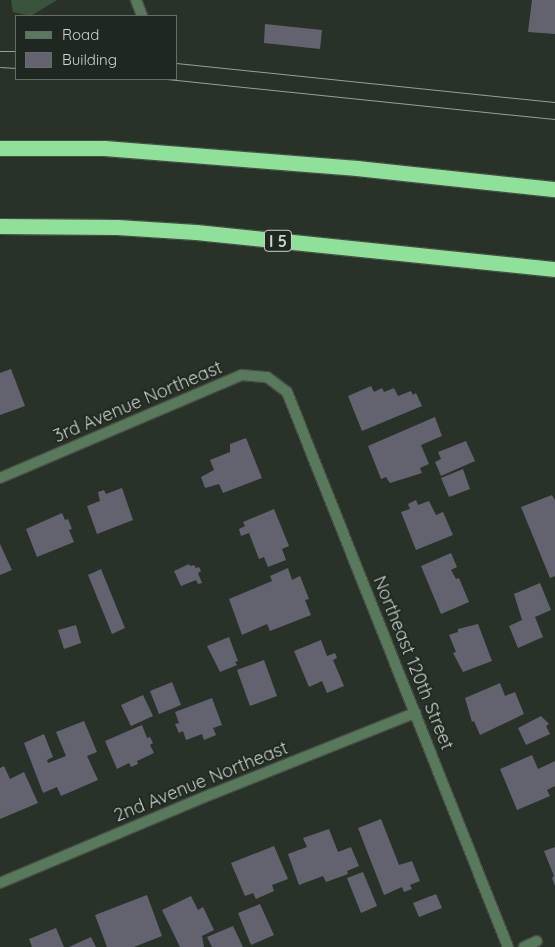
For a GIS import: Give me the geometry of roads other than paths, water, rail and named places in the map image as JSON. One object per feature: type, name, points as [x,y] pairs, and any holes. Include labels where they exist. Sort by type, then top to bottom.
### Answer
[{"type":"highway","points":[[0,148],[104,148],[357,168],[555,189]]},
{"type":"highway","name":"I 5","points":[[0,226],[117,227],[196,232],[555,269]]},
{"type":"street","points":[[136,0],[142,15]]},
{"type":"street","name":"3rd Avenue Northeast","points":[[0,478],[242,375],[267,377],[287,392]]},
{"type":"street","name":"Northeast 120th Street","points":[[287,392],[508,947]]},
{"type":"street","name":"2nd Avenue Northeast","points":[[0,883],[212,794],[415,713]]},
{"type":"street","points":[[524,947],[537,941]]},
{"type":"tram line","points":[[0,51],[15,51]]},
{"type":"tram line","points":[[178,63],[555,102]]},
{"type":"tram line","points":[[0,67],[15,68]]},
{"type":"tram line","points":[[177,80],[555,119]]}]
